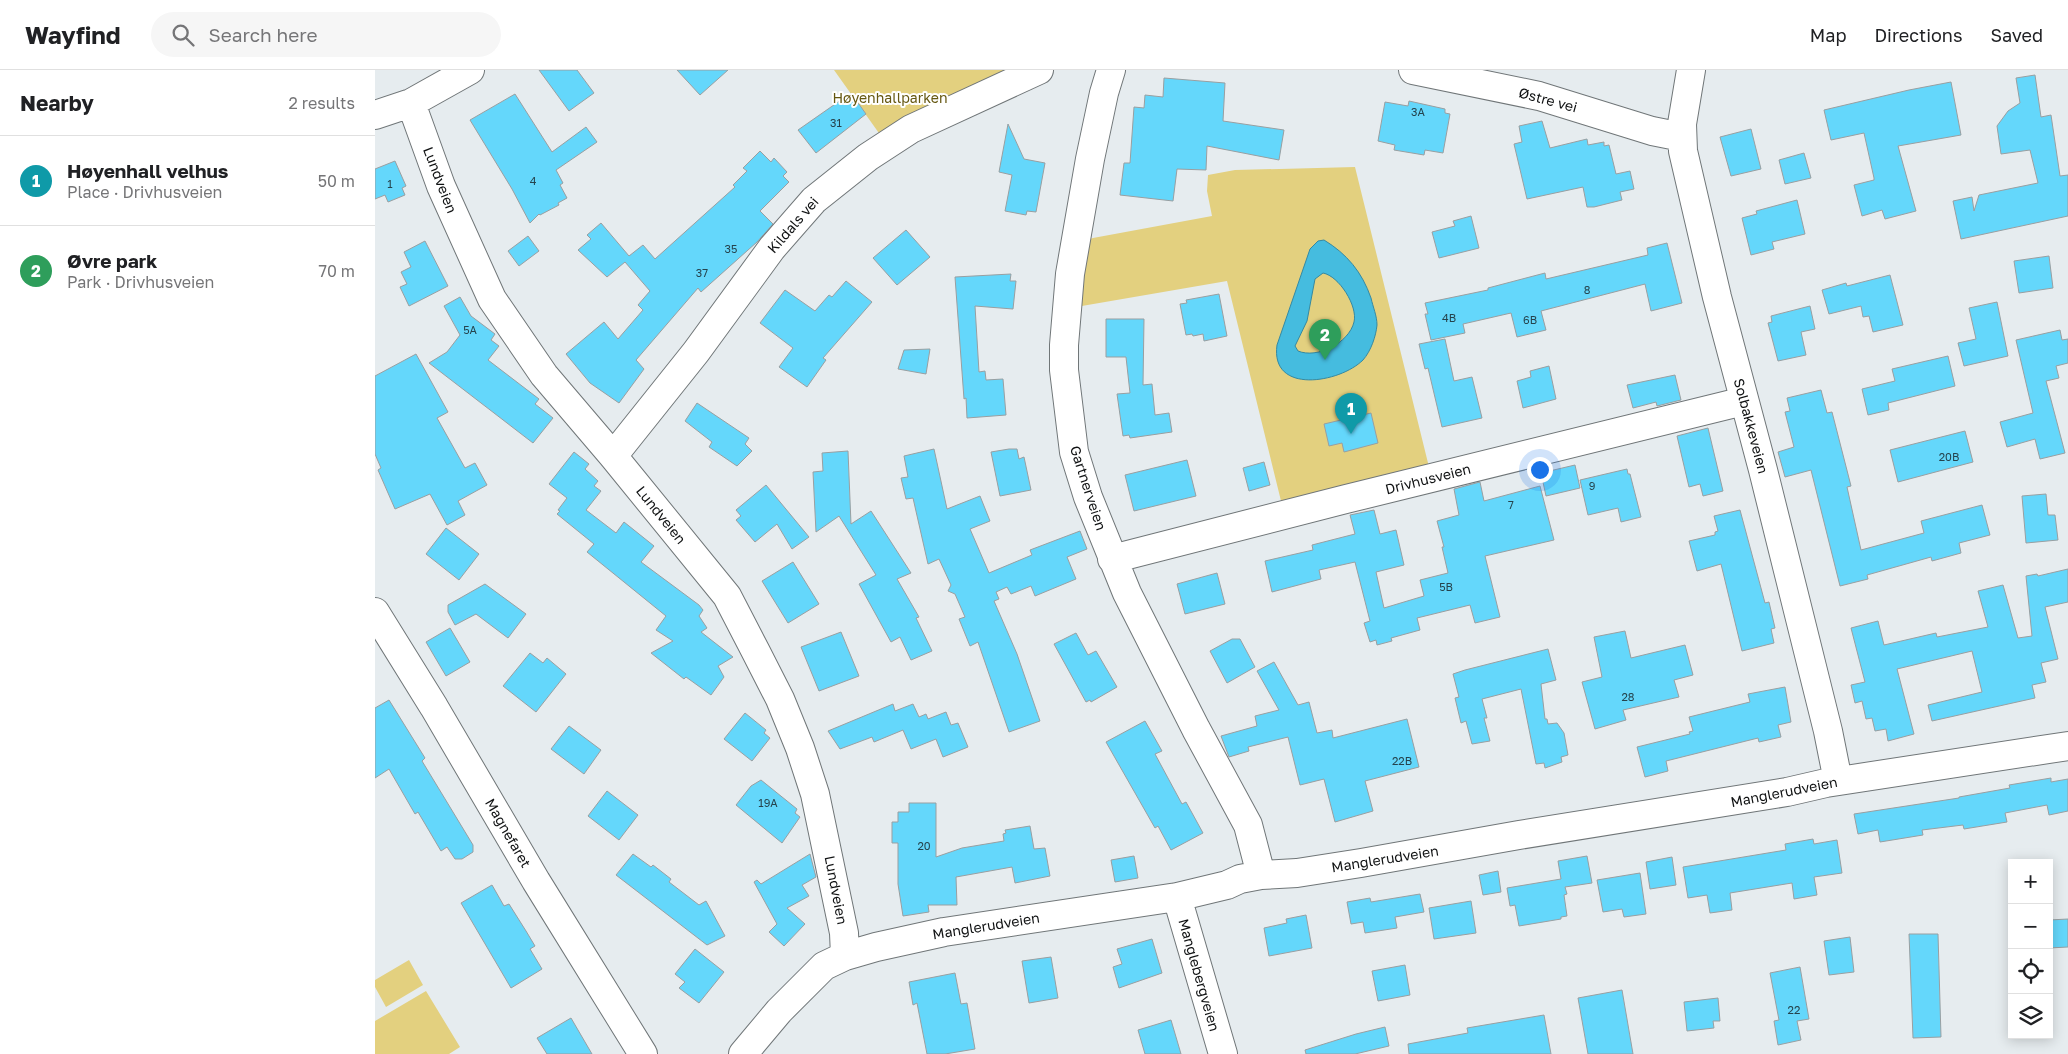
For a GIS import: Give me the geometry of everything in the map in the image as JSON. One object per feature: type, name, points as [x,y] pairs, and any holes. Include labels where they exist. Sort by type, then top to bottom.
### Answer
[{"type":"street","points":[[375,115],[411,103],[470,70]]},
{"type":"street","name":"Kildals vei","points":[[613,456],[696,352],[772,248],[818,196],[868,157],[911,129],[1039,70]]},
{"type":"street","name":"Gartnerveien","points":[[1111,70],[1104,93],[1073,247],[1063,345],[1065,394],[1074,452],[1084,485],[1112,560],[1149,637],[1248,826],[1261,875]]},
{"type":"street","name":"Østre vei","points":[[1413,70],[1539,96],[1652,131],[1682,137]]},
{"type":"street","name":"Solbakkeveien","points":[[1691,70],[1682,124],[1683,151],[1828,731],[1838,782]]},
{"type":"street","name":"Lundveien","points":[[411,103],[441,186],[491,299],[544,375],[727,596],[781,699],[815,794],[845,933],[845,956]]},
{"type":"street","name":"Drivhusveien","points":[[1112,560],[1346,499],[1744,401]]},
{"type":"street","name":"Magnefaret","points":[[375,612],[439,715],[536,881],[643,1054]]},
{"type":"street","name":"Manglerudveien","points":[[743,1054],[779,1011],[823,966],[845,956],[876,947],[944,932],[1177,897],[1261,875],[1297,873],[1361,863],[1838,782],[2068,746]]},
{"type":"street","name":"Manglebergveien","points":[[1177,897],[1223,1054]]},
{"type":"green space","name":"Høyenhallparken","points":[[834,70],[1015,70],[881,136]]},
{"type":"green space","points":[[1355,167],[1429,467],[1282,505],[1227,281],[1076,307],[1084,241],[1212,216],[1207,191],[1208,175],[1235,170]]},
{"type":"green space","points":[[409,960],[423,985],[386,1007],[375,987],[375,980]]},
{"type":"green space","points":[[426,991],[460,1047],[449,1054],[375,1054],[375,1021]]},
{"type":"water","points":[[1324,240],[1332,245],[1353,264],[1371,298],[1377,325],[1373,343],[1363,360],[1339,374],[1324,379],[1309,380],[1295,378],[1284,372],[1278,361],[1277,345],[1310,249],[1318,241]],"holes":[[[1323,273],[1329,275],[1341,286],[1350,300],[1354,315],[1351,330],[1339,343],[1323,351],[1314,353],[1298,351],[1295,346],[1307,321],[1315,279]]]},
{"type":"building","points":[[539,70],[577,70],[594,93],[569,111]]},
{"type":"building","points":[[677,70],[728,70],[700,95]]},
{"type":"building","points":[[2035,75],[2041,117],[2051,115],[2060,176],[2068,175],[2068,216],[1961,239],[1953,201],[1972,197],[1974,211],[1979,195],[2038,183],[2030,150],[2001,154],[1997,126],[2008,111],[2020,103],[2016,78]]},
{"type":"building","points":[[1164,78],[1225,83],[1223,121],[1284,130],[1279,160],[1207,146],[1206,170],[1177,169],[1173,201],[1120,195],[1124,163],[1130,163],[1134,107],[1144,108],[1145,95],[1163,97]]},
{"type":"building","points":[[1951,82],[1961,135],[1898,146],[1916,211],[1885,219],[1882,210],[1862,216],[1854,185],[1874,180],[1864,133],[1831,140],[1824,110]]},
{"type":"building","points":[[851,93],[866,114],[816,153],[798,130]]},
{"type":"building","points":[[515,94],[552,152],[586,127],[597,142],[556,170],[563,183],[560,185],[567,198],[558,203],[559,205],[539,214],[530,223],[512,189],[470,120]]},
{"type":"building","points":[[1409,101],[1445,109],[1445,113],[1450,114],[1443,153],[1425,150],[1424,155],[1394,150],[1395,145],[1378,141],[1385,102],[1408,106]]},
{"type":"building","points":[[1542,121],[1550,148],[1587,139],[1588,145],[1604,142],[1604,146],[1609,145],[1616,174],[1630,171],[1634,189],[1620,192],[1622,200],[1594,207],[1587,207],[1583,187],[1527,199],[1514,144],[1522,142],[1519,126]]},
{"type":"building","points":[[1008,124],[1024,159],[1045,163],[1036,212],[1027,211],[1026,215],[1005,211],[1012,175],[999,172]]},
{"type":"building","points":[[1751,129],[1761,169],[1731,176],[1720,137]]},
{"type":"building","points":[[760,151],[771,162],[774,158],[787,172],[783,176],[789,182],[760,211],[773,224],[757,242],[701,292],[698,288],[636,360],[644,369],[619,403],[590,383],[566,354],[604,322],[618,339],[643,310],[638,305],[650,291],[625,262],[607,277],[578,250],[591,239],[587,235],[601,223],[629,256],[643,245],[655,259],[735,187],[733,185],[747,171],[743,168]]},
{"type":"building","points":[[1804,153],[1811,178],[1785,184],[1779,160]]},
{"type":"building","points":[[395,161],[406,186],[402,188],[405,195],[388,202],[385,195],[375,199],[375,169]]},
{"type":"building","points":[[1797,200],[1805,234],[1772,242],[1774,249],[1751,255],[1742,218],[1757,214],[1756,211]]},
{"type":"building","points":[[1471,216],[1479,248],[1439,258],[1432,232],[1455,226],[1453,221]]},
{"type":"building","points":[[906,230],[930,257],[897,285],[873,258]]},
{"type":"building","points":[[528,236],[539,251],[519,266],[508,251]]},
{"type":"building","points":[[425,241],[448,286],[409,306],[400,287],[407,284],[401,272],[411,267],[404,252]]},
{"type":"building","points":[[1667,243],[1682,303],[1651,311],[1645,284],[1541,311],[1546,330],[1517,337],[1511,313],[1463,324],[1465,333],[1431,340],[1425,314],[1428,314],[1425,303],[1488,290],[1488,288],[1545,273],[1546,279],[1648,255],[1647,248]]},
{"type":"building","points":[[2049,256],[2053,288],[2019,293],[2014,261]]},
{"type":"building","points":[[1011,274],[1010,281],[1016,281],[1013,309],[975,306],[979,372],[985,371],[986,380],[1003,379],[1006,415],[967,418],[955,277]]},
{"type":"building","points":[[1890,275],[1903,325],[1873,332],[1869,316],[1863,317],[1861,306],[1829,314],[1822,290],[1846,283],[1847,286]]},
{"type":"building","points":[[846,281],[872,302],[823,358],[826,360],[807,387],[779,367],[793,348],[760,323],[785,290],[815,311],[829,295],[832,297]]},
{"type":"building","points":[[1219,294],[1227,336],[1204,341],[1203,334],[1186,335],[1180,304],[1187,303],[1186,300]]},
{"type":"building","points":[[460,297],[471,316],[495,334],[491,340],[499,346],[488,360],[539,399],[535,404],[553,418],[533,443],[429,363],[447,352],[460,335],[444,306]]},
{"type":"building","points":[[1997,302],[2008,356],[1964,366],[1958,343],[1976,339],[1969,308]]},
{"type":"building","points":[[1810,306],[1815,329],[1801,332],[1806,355],[1778,361],[1768,323],[1772,322],[1771,316]]},
{"type":"building","points":[[1106,319],[1144,319],[1143,385],[1152,384],[1155,415],[1169,413],[1172,432],[1130,438],[1129,435],[1123,436],[1117,394],[1130,393],[1126,357],[1106,357]]},
{"type":"building","points":[[2060,330],[2062,340],[2068,339],[2068,363],[2056,366],[2059,378],[2046,381],[2065,453],[2040,459],[2035,439],[2007,447],[2000,422],[2033,413],[2016,340]]},
{"type":"building","points":[[1445,339],[1454,381],[1472,377],[1482,418],[1442,427],[1428,368],[1425,369],[1419,344]]},
{"type":"building","points":[[930,349],[926,374],[898,369],[904,350]]},
{"type":"building","points":[[416,354],[448,412],[437,418],[465,468],[475,463],[487,485],[458,501],[465,515],[447,525],[430,494],[395,509],[378,470],[381,468],[375,454],[375,376]]},
{"type":"building","points":[[1948,356],[1955,386],[1888,403],[1889,410],[1868,415],[1862,389],[1895,381],[1892,369]]},
{"type":"building","points":[[1549,366],[1556,399],[1523,408],[1517,381],[1531,377],[1530,371]]},
{"type":"building","points":[[1675,375],[1681,400],[1657,406],[1656,402],[1633,408],[1627,385]]},
{"type":"building","points":[[1821,390],[1827,413],[1832,412],[1851,486],[1847,487],[1861,550],[1924,533],[1921,521],[1982,505],[1990,535],[1959,543],[1961,553],[1932,561],[1931,557],[1867,575],[1868,579],[1840,586],[1811,470],[1785,477],[1778,452],[1794,447],[1785,412],[1790,411],[1787,398]]},
{"type":"building","points":[[697,403],[749,438],[745,444],[752,451],[737,466],[709,447],[712,442],[685,421]]},
{"type":"building","points":[[1371,413],[1378,443],[1344,452],[1342,443],[1329,446],[1324,424]]},
{"type":"building","points":[[1708,428],[1723,491],[1703,496],[1700,484],[1689,487],[1677,436]]},
{"type":"building","points":[[1965,431],[1973,462],[1898,482],[1890,450]]},
{"type":"building","points":[[934,449],[947,509],[980,496],[990,521],[970,529],[989,573],[1032,555],[1030,550],[1080,531],[1087,549],[1067,557],[1076,579],[1035,596],[1031,586],[1011,594],[1007,587],[996,592],[999,599],[994,601],[1017,654],[1040,721],[1009,732],[978,642],[970,646],[959,619],[965,617],[955,594],[948,591],[951,585],[939,559],[928,564],[913,498],[906,499],[901,478],[908,477],[904,456]]},
{"type":"building","points":[[1017,449],[1019,459],[1024,457],[1031,490],[1000,496],[991,452]]},
{"type":"building","points":[[848,451],[851,524],[871,511],[911,573],[897,579],[919,617],[916,618],[932,651],[911,660],[900,637],[891,642],[859,584],[876,575],[839,516],[816,532],[813,472],[823,471],[822,453]]},
{"type":"building","points":[[574,452],[589,464],[585,469],[598,481],[594,486],[601,491],[586,510],[616,533],[624,522],[654,546],[641,562],[699,605],[703,610],[699,616],[707,628],[701,632],[733,657],[718,666],[724,677],[711,695],[686,677],[684,679],[651,653],[673,641],[656,630],[666,616],[587,552],[594,544],[557,514],[567,498],[549,484]]},
{"type":"building","points":[[1187,460],[1196,496],[1134,511],[1125,475]]},
{"type":"building","points":[[1264,462],[1270,485],[1249,491],[1243,468]]},
{"type":"building","points":[[1575,465],[1580,488],[1546,496],[1541,473]]},
{"type":"building","points":[[1627,469],[1641,517],[1621,522],[1618,508],[1588,515],[1580,480]]},
{"type":"building","points":[[1480,482],[1484,501],[1540,486],[1554,540],[1485,556],[1500,617],[1475,623],[1470,605],[1417,618],[1420,630],[1391,638],[1392,641],[1377,645],[1376,640],[1370,642],[1364,623],[1370,621],[1355,562],[1319,570],[1321,579],[1272,592],[1265,561],[1313,550],[1312,545],[1355,534],[1350,515],[1374,510],[1380,534],[1396,530],[1404,565],[1376,572],[1384,608],[1424,596],[1420,580],[1448,573],[1437,521],[1459,515],[1454,489]]},
{"type":"building","points":[[766,485],[809,537],[792,549],[777,524],[755,542],[736,520],[741,516],[736,510]]},
{"type":"building","points":[[2046,494],[2048,515],[2055,515],[2058,540],[2026,543],[2022,496]]},
{"type":"building","points":[[1740,510],[1765,603],[1769,602],[1775,628],[1771,629],[1774,643],[1742,651],[1721,564],[1697,571],[1689,541],[1715,535],[1715,532],[1718,531],[1714,516]]},
{"type":"building","points":[[446,528],[479,554],[459,580],[426,554]]},
{"type":"building","points":[[793,562],[819,604],[788,623],[762,581]]},
{"type":"building","points":[[2068,569],[2068,602],[2045,607],[2058,659],[2041,663],[2046,682],[2032,685],[2035,698],[1932,721],[1928,705],[1982,692],[1972,651],[1897,669],[1914,734],[1888,741],[1886,729],[1875,731],[1872,718],[1866,719],[1862,701],[1855,703],[1851,685],[1865,682],[1851,628],[1878,621],[1884,645],[1936,633],[1937,637],[1988,627],[1978,591],[2003,585],[2018,638],[2032,636],[2026,576],[2037,574],[2038,576]]},
{"type":"building","points":[[1217,573],[1225,604],[1185,614],[1177,584]]},
{"type":"building","points":[[485,584],[526,614],[508,638],[476,614],[455,625],[448,612],[448,605]]},
{"type":"building","points":[[450,628],[470,662],[446,676],[426,642]]},
{"type":"building","points":[[1625,631],[1631,658],[1685,645],[1693,675],[1674,680],[1679,697],[1623,710],[1626,720],[1595,729],[1582,682],[1602,677],[1594,637]]},
{"type":"building","points":[[841,632],[859,676],[819,691],[801,647]]},
{"type":"building","points":[[1076,633],[1088,655],[1096,651],[1117,687],[1091,702],[1090,700],[1086,702],[1054,644]]},
{"type":"building","points":[[1232,639],[1240,639],[1255,667],[1227,683],[1210,651]]},
{"type":"building","points":[[1548,649],[1556,680],[1541,684],[1545,719],[1547,719],[1548,724],[1557,723],[1564,733],[1568,755],[1561,757],[1562,762],[1545,768],[1544,763],[1536,764],[1521,689],[1482,699],[1487,718],[1484,718],[1490,741],[1472,744],[1466,721],[1461,723],[1455,698],[1459,697],[1453,674]]},
{"type":"building","points":[[530,653],[543,663],[547,658],[566,674],[536,712],[503,686]]},
{"type":"building","points":[[1274,662],[1298,705],[1309,702],[1317,733],[1332,730],[1333,738],[1407,719],[1419,767],[1365,781],[1373,811],[1335,822],[1324,779],[1300,785],[1288,737],[1248,747],[1249,751],[1229,757],[1221,736],[1257,726],[1255,716],[1279,710],[1257,671]]},
{"type":"building","points":[[1785,687],[1791,722],[1778,725],[1781,737],[1759,742],[1758,738],[1666,761],[1668,771],[1645,777],[1637,747],[1690,734],[1689,732],[1693,731],[1689,717],[1750,702],[1748,694]]},
{"type":"building","points":[[389,700],[425,758],[422,761],[473,845],[473,852],[462,859],[455,859],[447,847],[441,851],[418,812],[415,814],[389,769],[375,778],[375,708]]},
{"type":"building","points":[[893,704],[895,711],[913,704],[919,717],[926,714],[928,719],[946,712],[951,725],[958,723],[968,747],[943,757],[936,739],[911,749],[903,730],[874,742],[872,737],[840,749],[828,731]]},
{"type":"building","points":[[745,713],[766,730],[764,733],[770,738],[752,761],[724,739]]},
{"type":"building","points":[[1145,721],[1162,751],[1155,754],[1182,804],[1186,802],[1203,833],[1171,850],[1158,826],[1155,828],[1106,742]]},
{"type":"building","points":[[569,726],[601,750],[584,774],[551,749]]},
{"type":"building","points":[[2051,778],[2051,782],[2068,779],[2068,811],[2049,815],[2047,805],[2005,813],[2007,822],[1964,829],[1963,825],[1922,830],[1923,835],[1880,842],[1878,830],[1858,834],[1854,814],[1959,798],[2010,788],[2009,785]]},
{"type":"building","points":[[761,780],[797,809],[795,813],[800,817],[782,843],[736,805],[751,786]]},
{"type":"building","points":[[607,791],[638,815],[619,840],[588,816]]},
{"type":"building","points":[[909,803],[936,803],[936,857],[962,848],[1004,841],[1003,834],[1006,833],[1005,830],[1030,826],[1034,849],[1045,848],[1050,876],[1015,883],[1012,867],[956,877],[957,905],[928,905],[929,912],[903,916],[898,884],[898,843],[892,843],[892,822],[898,822],[898,812],[909,812]]},
{"type":"building","points":[[1813,839],[1814,844],[1837,840],[1842,873],[1814,877],[1817,895],[1794,899],[1792,883],[1730,893],[1732,910],[1710,913],[1707,895],[1688,898],[1683,867],[1786,850],[1785,844]]},
{"type":"building","points":[[633,854],[651,867],[653,865],[671,879],[669,882],[699,905],[706,901],[725,936],[707,945],[616,875]]},
{"type":"building","points":[[810,854],[816,877],[802,885],[809,896],[787,908],[805,924],[784,946],[769,932],[777,924],[754,882],[757,880],[761,884]]},
{"type":"building","points":[[1134,856],[1138,878],[1115,882],[1111,860]]},
{"type":"building","points":[[1587,856],[1592,883],[1565,887],[1567,894],[1564,895],[1567,916],[1561,917],[1561,919],[1519,926],[1515,905],[1510,906],[1507,888],[1561,879],[1558,861]]},
{"type":"building","points":[[1672,857],[1676,885],[1650,889],[1646,862]]},
{"type":"building","points":[[1498,871],[1501,892],[1483,895],[1479,875]]},
{"type":"building","points":[[1640,873],[1646,914],[1624,917],[1622,909],[1603,912],[1597,880]]},
{"type":"building","points":[[492,885],[504,906],[509,904],[535,946],[530,949],[542,969],[511,988],[461,903]]},
{"type":"building","points":[[1420,894],[1424,912],[1395,917],[1397,928],[1365,933],[1363,922],[1351,924],[1347,902],[1370,898],[1371,902]]},
{"type":"building","points":[[1471,901],[1476,933],[1434,939],[1429,908]]},
{"type":"building","points":[[1306,915],[1312,948],[1269,956],[1264,928],[1287,923],[1286,919]]},
{"type":"building","points":[[2068,919],[2068,947],[2053,948],[2053,920]]},
{"type":"building","points":[[1909,934],[1938,934],[1941,1037],[1913,1038]]},
{"type":"building","points":[[1850,937],[1854,972],[1829,975],[1824,941]]},
{"type":"building","points":[[1152,939],[1162,973],[1119,988],[1113,967],[1122,964],[1117,949]]},
{"type":"building","points":[[695,949],[724,972],[699,1003],[679,988],[685,982],[675,974]]},
{"type":"building","points":[[1051,957],[1058,998],[1029,1003],[1022,961]]},
{"type":"building","points":[[1405,965],[1410,995],[1378,1001],[1372,971]]},
{"type":"building","points":[[1800,967],[1809,1019],[1797,1021],[1801,1040],[1778,1045],[1774,1021],[1779,1020],[1770,973]]},
{"type":"building","points":[[955,973],[961,1004],[967,1003],[975,1049],[945,1054],[927,1054],[917,1003],[913,1005],[909,982]]},
{"type":"building","points":[[1622,990],[1633,1054],[1588,1054],[1578,998]]},
{"type":"building","points":[[1718,998],[1720,1021],[1713,1021],[1714,1028],[1687,1031],[1684,1002]]},
{"type":"building","points":[[1544,1015],[1551,1054],[1409,1054],[1408,1044],[1468,1033],[1467,1028]]},
{"type":"building","points":[[571,1018],[592,1054],[547,1054],[537,1038]]},
{"type":"building","points":[[1171,1020],[1181,1054],[1145,1054],[1138,1030]]},
{"type":"building","points":[[1385,1027],[1389,1046],[1355,1054],[1306,1054],[1305,1050]]},
{"type":"place","name":"Øvre park","points":[[1325,360]]},
{"type":"place","name":"Høyenhall velhus","points":[[1351,434]]}]
